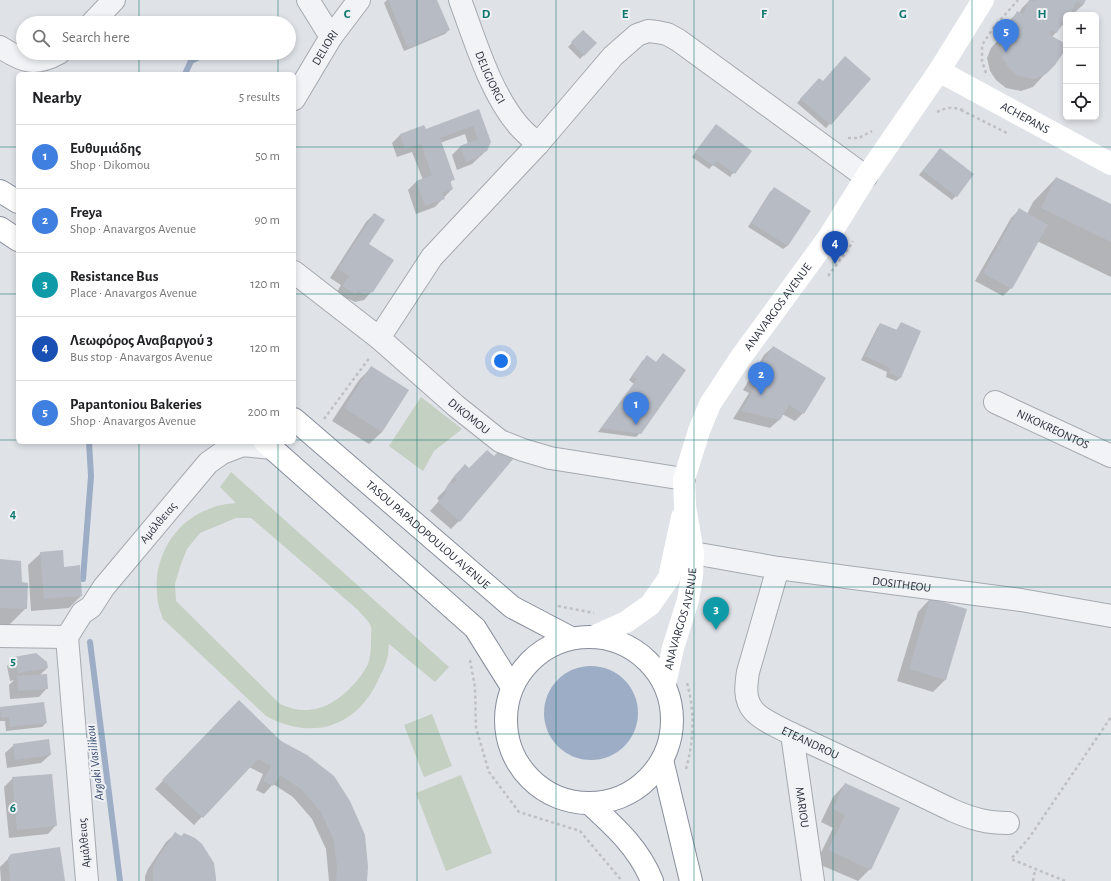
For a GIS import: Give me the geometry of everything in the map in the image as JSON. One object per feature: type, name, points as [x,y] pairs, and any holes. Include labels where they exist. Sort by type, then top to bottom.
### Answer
[{"type":"main road","name":"ANAVARGOS AVENUE","points":[[665,684],[673,648],[688,600],[692,576],[693,553],[685,506],[684,479],[699,430],[710,404],[740,357],[828,238],[866,177],[939,71],[983,0]]},
{"type":"main road","name":"ACHEPANS","points":[[939,71],[1111,164]]},
{"type":"main road","points":[[0,191],[16,201]]},
{"type":"main road","points":[[0,228],[16,239]]},
{"type":"main road","name":"TASOU PAPADOPOULOU AVENUE","points":[[296,421],[512,607],[571,638]]},
{"type":"main road","points":[[269,445],[475,628],[512,687]]},
{"type":"main road","name":"ANAVARGOS AVENUE","points":[[595,636],[626,622],[650,605],[668,578],[685,506]]},
{"type":"main road","points":[[595,636],[623,643],[648,660],[665,684],[672,708],[673,726],[669,744],[662,760],[649,778],[631,792],[611,800],[589,803],[562,798],[538,786],[519,766],[508,741],[506,714],[512,687],[526,665],[541,652],[546,648],[571,638],[595,636]]},
{"type":"main road","points":[[662,760],[691,881]]},
{"type":"main road","points":[[589,803],[618,830],[637,852],[652,881]]},
{"type":"street","points":[[99,16],[114,0]]},
{"type":"street","points":[[308,0],[330,37]]},
{"type":"street","name":"DELIORI","points":[[296,96],[330,37],[359,0]]},
{"type":"street","name":"DELIGIORGI","points":[[460,0],[493,84],[518,125],[538,144]]},
{"type":"street","points":[[380,339],[432,257],[538,144],[613,56],[637,35],[648,32],[658,32],[667,34],[678,40],[866,177]]},
{"type":"street","points":[[0,47],[16,57]]},
{"type":"street","points":[[24,60],[35,60]]},
{"type":"street","name":"DIKOMOU","points":[[296,274],[380,339],[456,406],[500,441],[550,458],[684,479]]},
{"type":"street","name":"NIKOKREONTOS","points":[[995,402],[1111,456]]},
{"type":"street","name":"Αμάλθειας","points":[[88,881],[67,637],[82,613],[91,607],[104,587],[208,463],[222,453],[243,445],[269,445]]},
{"type":"street","name":"DOSITHEOU","points":[[693,553],[778,568],[1021,600],[1111,616]]},
{"type":"street","name":"ETEANDROU","points":[[778,568],[748,672],[746,689],[748,702],[753,710],[759,716],[792,734],[954,811],[976,820],[993,823],[1008,823]]},
{"type":"street","points":[[0,636],[67,637]]},
{"type":"street","name":"MARIOU","points":[[792,734],[813,881]]},
{"type":"path","points":[[932,115],[944,108],[956,108],[961,110],[986,73],[982,61],[982,45],[994,27],[1018,0]]},
{"type":"path","points":[[827,278],[853,241]]},
{"type":"path","points":[[320,424],[380,339]]},
{"type":"path","points":[[556,606],[594,614],[601,612]]},
{"type":"path","points":[[469,656],[475,687],[476,728],[489,772],[519,812],[580,831],[622,881]]},
{"type":"path","points":[[684,774],[690,752],[693,722],[690,694]]},
{"type":"path","points":[[1065,881],[1011,859],[1029,838],[1111,718]]},
{"type":"path","points":[[1033,881],[1035,870]]},
{"type":"green space","points":[[421,397],[462,429],[434,451],[423,471],[389,446]]},
{"type":"green space","points":[[231,472],[449,667],[435,682],[389,644],[386,663],[371,693],[360,707],[347,717],[333,724],[318,728],[301,728],[284,724],[266,716],[163,619],[158,603],[157,579],[159,566],[169,542],[177,531],[186,522],[197,515],[215,507],[236,503],[220,487]],"holes":[[[236,518],[251,518],[358,610],[371,627],[370,658],[364,671],[354,685],[340,697],[319,708],[304,710],[294,709],[280,704],[176,601],[175,584],[181,564],[187,549],[200,533]]]},
{"type":"green space","points":[[432,714],[452,766],[424,777],[404,725]]},
{"type":"green space","points":[[461,775],[492,853],[446,871],[416,793]]},
{"type":"water","points":[[591,666],[609,670],[624,680],[634,695],[638,713],[634,731],[624,746],[609,756],[591,760],[573,756],[558,746],[548,731],[544,713],[548,695],[558,680],[573,670]]},
{"type":"building","points":[[388,0],[437,0],[450,30],[408,48]]},
{"type":"building","points":[[1029,0],[1086,0],[1083,5],[1076,2],[1071,12],[1063,12],[1063,21],[1057,33],[1052,30],[1050,35],[1063,42],[1063,53],[1055,65],[1046,74],[1035,79],[1018,76],[1009,68],[1003,59],[1000,45],[1003,35],[1017,11],[1023,14]]},
{"type":"building","points":[[583,30],[597,43],[584,56],[571,42]]},
{"type":"building","points":[[845,56],[871,79],[831,125],[800,99],[819,78],[823,81]]},
{"type":"building","points":[[479,109],[491,142],[487,151],[480,154],[481,156],[466,162],[460,146],[478,139],[473,126],[440,138],[455,180],[450,181],[453,189],[442,193],[445,199],[425,206],[416,181],[432,175],[421,144],[405,149],[400,134],[424,125],[426,129]]},
{"type":"building","points":[[716,124],[752,151],[735,174],[717,161],[713,166],[695,152]]},
{"type":"building","points":[[940,148],[974,174],[957,197],[923,171]]},
{"type":"building","points":[[1056,177],[1111,204],[1111,242],[1041,208]]},
{"type":"building","points":[[774,187],[811,211],[788,246],[751,223]]},
{"type":"building","points":[[1019,208],[1048,225],[1012,289],[983,273]]},
{"type":"building","points":[[374,213],[385,220],[369,244],[394,260],[373,292],[364,294],[358,291],[355,294],[342,286],[349,276],[338,269]]},
{"type":"building","points":[[901,322],[921,331],[901,378],[889,373],[890,368],[865,356],[880,323],[897,330]]},
{"type":"building","points":[[773,346],[826,378],[804,414],[789,405],[780,420],[741,411],[756,385],[751,381]]},
{"type":"building","points":[[663,353],[686,370],[641,434],[601,428],[637,379],[632,376],[647,355],[656,362]]},
{"type":"building","points":[[371,366],[409,390],[382,432],[344,408]]},
{"type":"building","points":[[487,450],[494,456],[498,452],[514,458],[460,522],[438,502],[447,492],[445,489],[451,482],[453,484],[456,480],[454,477],[465,464],[469,468]]},
{"type":"building","points":[[63,550],[64,567],[80,565],[82,596],[44,599],[40,552]]},
{"type":"building","points":[[0,559],[21,561],[22,582],[28,583],[27,609],[0,608]]},
{"type":"building","points":[[930,598],[967,609],[946,680],[909,669]]},
{"type":"building","points":[[36,653],[47,662],[48,668],[18,673],[14,657]]},
{"type":"building","points":[[47,674],[48,689],[18,691],[17,676]]},
{"type":"building","points":[[239,700],[281,741],[307,755],[334,776],[350,801],[365,835],[368,867],[367,881],[336,881],[337,868],[334,840],[320,811],[301,789],[280,775],[273,786],[263,781],[271,766],[258,759],[203,818],[162,780]]},
{"type":"building","points":[[44,702],[47,723],[10,727],[9,717],[1,718],[0,707]]},
{"type":"building","points":[[49,739],[51,755],[15,760],[13,744]]},
{"type":"building","points":[[52,774],[57,826],[17,830],[12,777]]},
{"type":"building","points":[[845,783],[900,808],[871,870],[828,850],[845,815],[833,809]]},
{"type":"building","points":[[175,832],[181,836],[184,833],[195,838],[202,844],[214,863],[216,881],[153,881],[153,867]]},
{"type":"building","points":[[60,847],[65,881],[10,881],[8,858],[11,854]]},
{"type":"waterway","name":"Argaki Vasilikou","points":[[186,72],[191,61],[193,60]]},
{"type":"waterway","name":"Argaki Vasilikou","points":[[83,579],[91,476],[89,444]]},
{"type":"waterway","name":"Argaki Vasilikou","points":[[90,642],[120,881]]},
{"type":"place","name":"Papantoniou Bakeries","points":[[1006,52]]},
{"type":"place","name":"Λεωφόρος Αναβαργού 3","points":[[835,264]]},
{"type":"place","name":"Freya","points":[[761,395]]},
{"type":"place","name":"Ευθυμιάδης","points":[[636,425]]},
{"type":"place","name":"Resistance Bus","points":[[716,630]]}]
